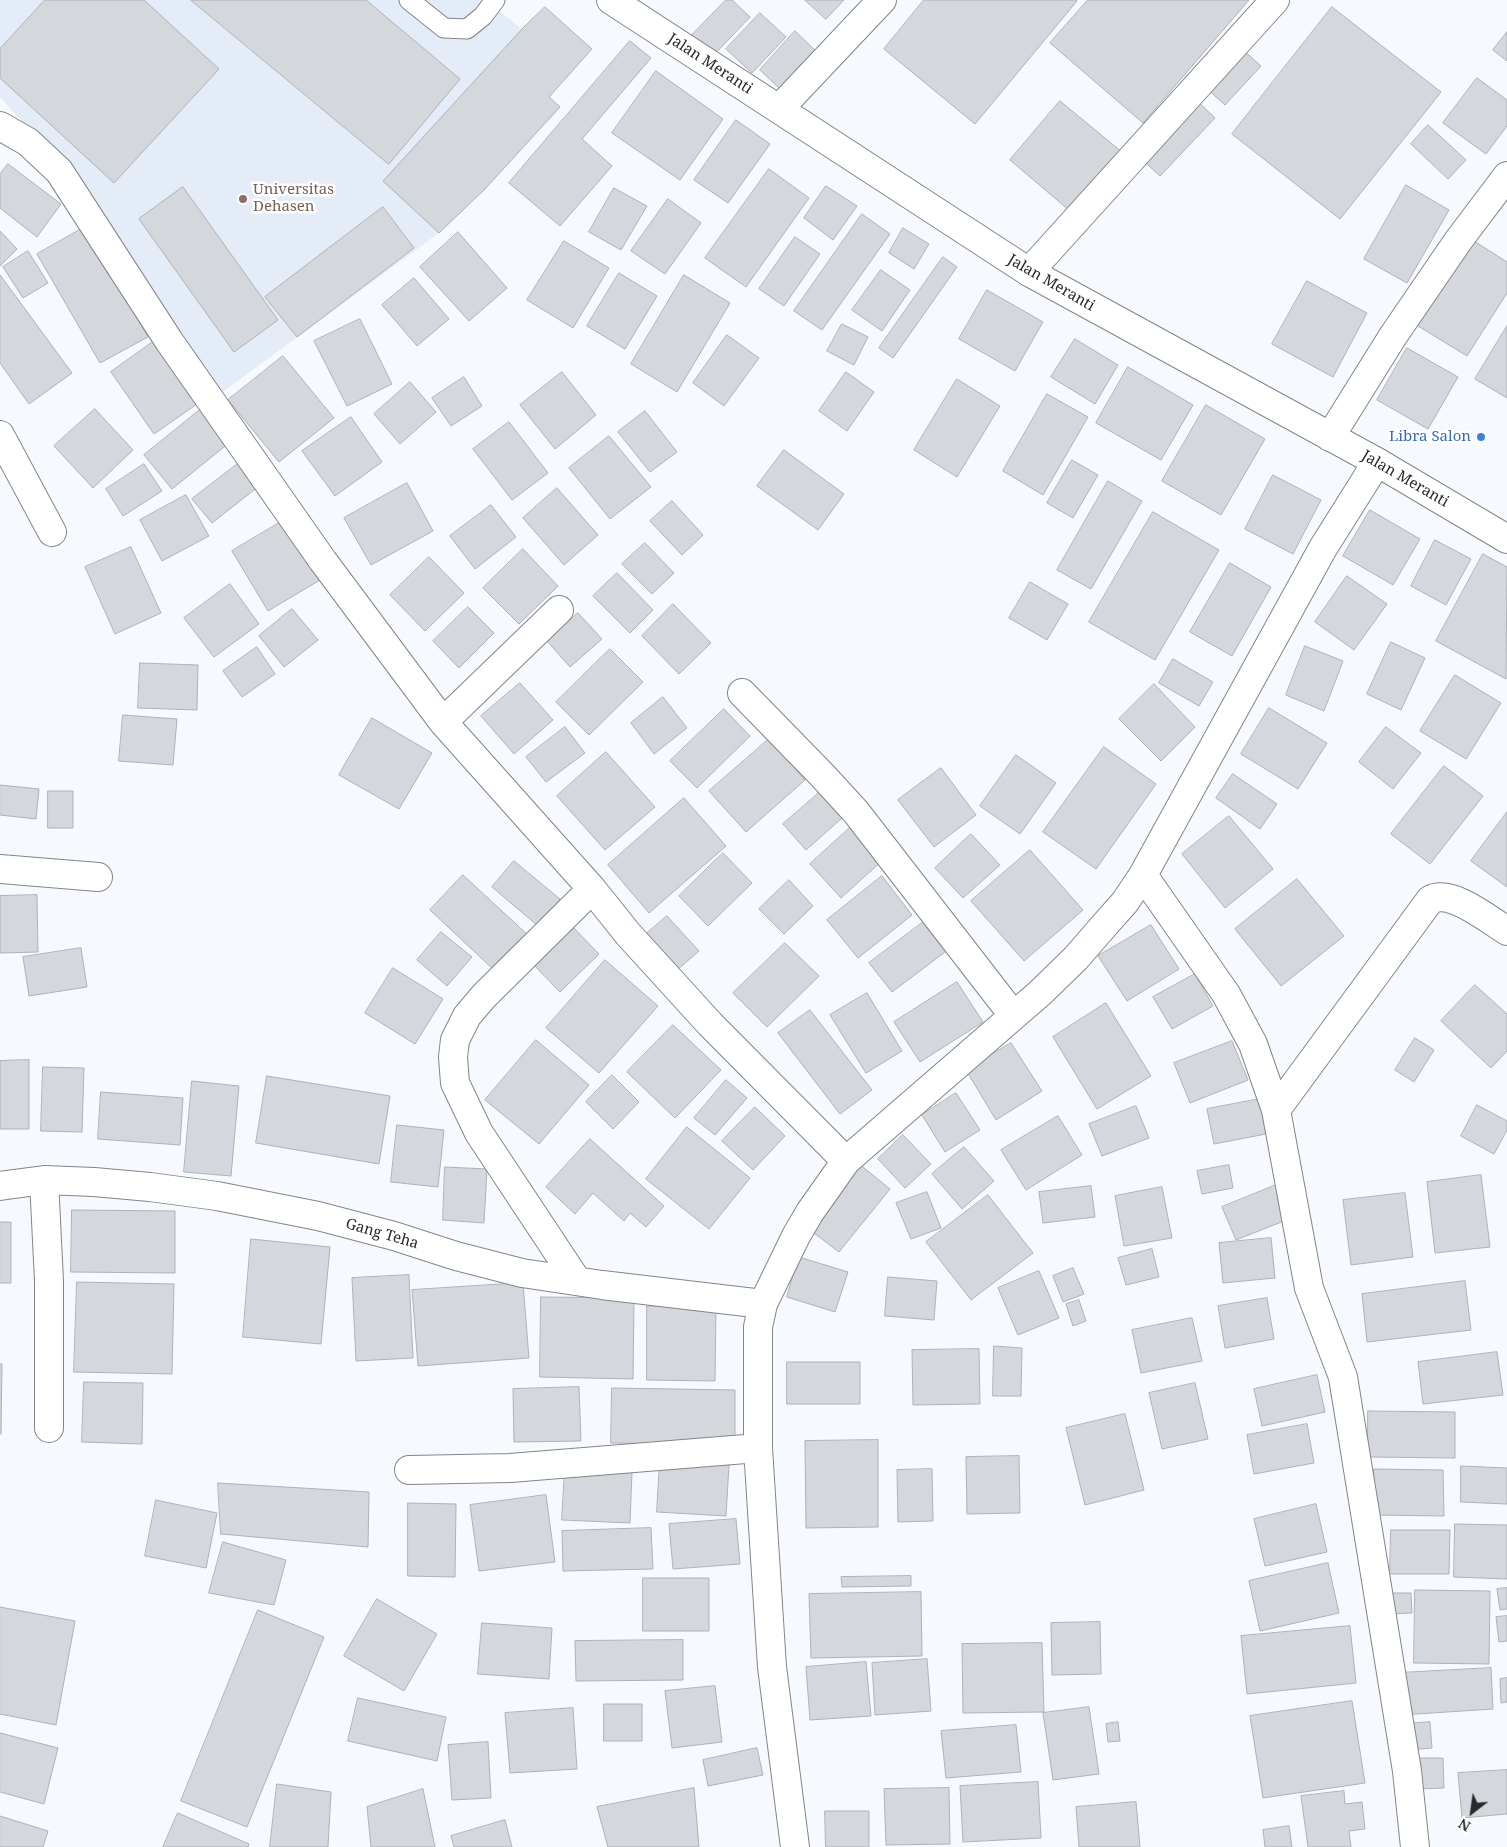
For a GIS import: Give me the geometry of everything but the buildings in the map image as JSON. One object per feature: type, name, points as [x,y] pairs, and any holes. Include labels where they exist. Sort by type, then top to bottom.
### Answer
[{"type":"street","name":"Jalan Meranti","points":[[611,0],[1029,272],[1377,462],[1507,538]]},
{"type":"street","points":[[779,110],[882,0]]},
{"type":"street","points":[[1029,272],[1275,0]]},
{"type":"street","points":[[0,126],[28,142],[59,171],[168,341],[323,561],[444,722],[592,889],[628,934],[710,1024],[846,1161]]},
{"type":"street","points":[[1330,437],[1398,328],[1458,241],[1507,176]]},
{"type":"street","points":[[0,435],[52,532]]},
{"type":"street","points":[[795,1847],[772,1667],[758,1448],[758,1327],[763,1304],[805,1220],[846,1161],[1040,993],[1076,958],[1125,902],[1143,875],[1323,548],[1377,462]]},
{"type":"street","points":[[444,722],[559,610]]},
{"type":"street","points":[[742,693],[856,812],[1013,1015]]},
{"type":"street","points":[[0,869],[98,877]]},
{"type":"street","points":[[1143,875],[1226,994],[1253,1044],[1276,1110],[1309,1288],[1342,1377],[1407,1771],[1415,1847]]},
{"type":"street","points":[[577,1281],[478,1133],[455,1083],[453,1057],[455,1040],[467,1016],[484,996],[592,889]]},
{"type":"street","points":[[1276,1110],[1430,900],[1435,897],[1449,897],[1459,901],[1507,931]]},
{"type":"street","points":[[44,1180],[49,1281],[49,1428]]},
{"type":"street","name":"Gang Teha","points":[[0,1186],[44,1180],[94,1182],[150,1186],[217,1196],[318,1216],[522,1273],[763,1304]]},
{"type":"street","points":[[409,1470],[510,1468],[758,1448]]},
{"type":"lane","points":[[409,0],[444,28],[467,29],[483,16],[495,0]]},
{"type":"shaded area","name":"Universitas Dehasen","points":[[0,0],[486,0],[522,29],[439,233],[216,397],[62,166],[0,97]]},
{"type":"place","name":"Universitas Dehasen","points":[[243,199]]},
{"type":"place","name":"Libra Salon","points":[[1481,437]]}]
